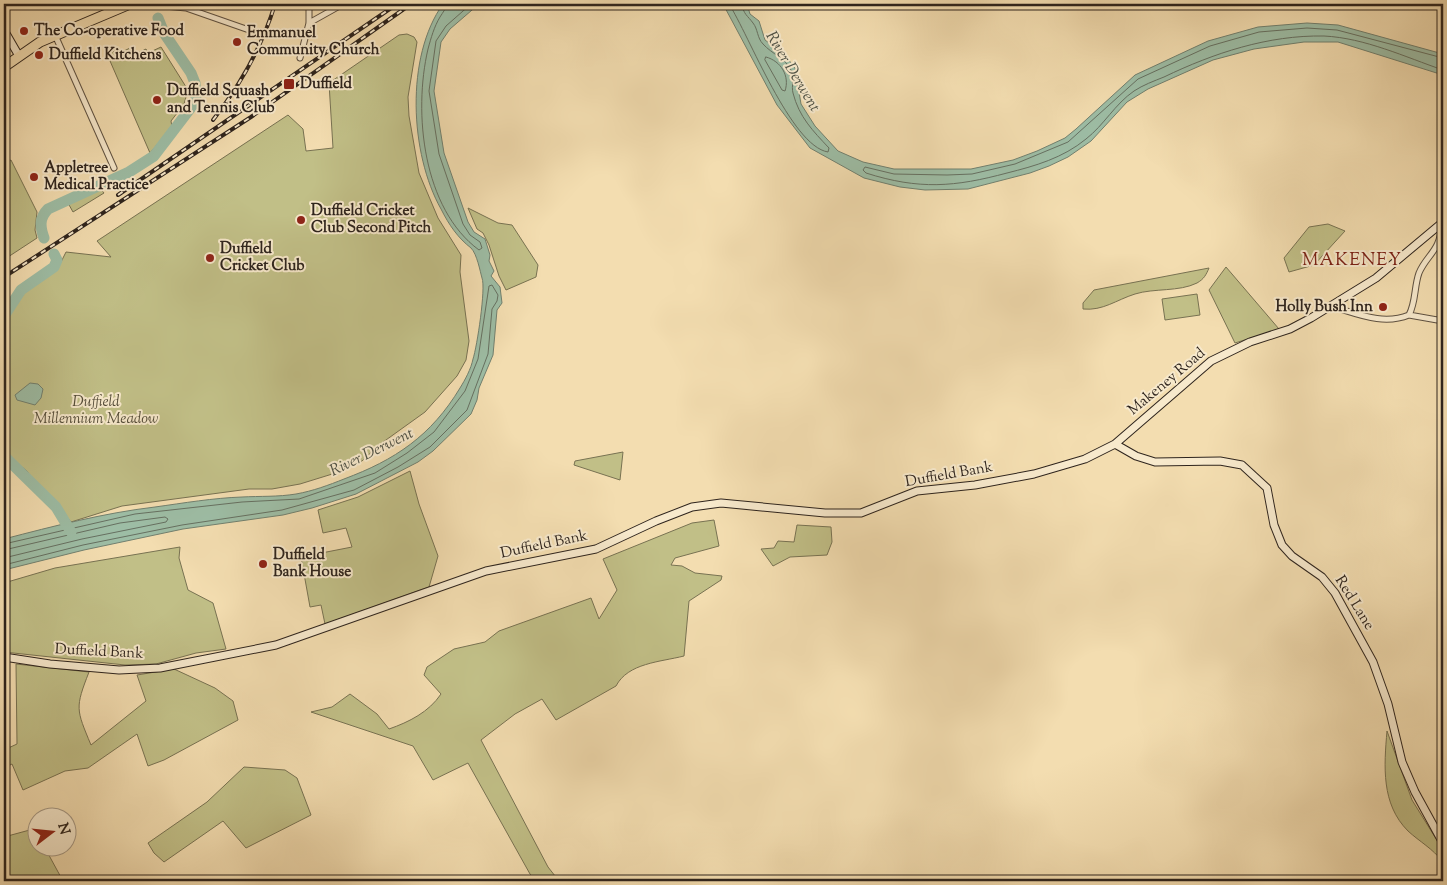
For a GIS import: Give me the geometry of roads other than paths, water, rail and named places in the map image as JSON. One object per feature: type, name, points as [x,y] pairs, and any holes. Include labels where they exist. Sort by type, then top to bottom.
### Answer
[{"type":"highway","points":[[4,67],[55,35],[130,4]]},
{"type":"street","points":[[143,4],[186,8],[249,30]]},
{"type":"street","points":[[300,58],[310,23],[309,4]]},
{"type":"street","points":[[310,23],[343,4]]},
{"type":"street","points":[[4,30],[19,56]]},
{"type":"street","points":[[55,35],[114,168]]},
{"type":"street","points":[[1409,315],[1413,309],[1419,273],[1434,253],[1441,234],[1442,224]]},
{"type":"street","name":"Makeney Road","points":[[1115,444],[1211,361],[1250,342],[1289,330],[1330,306],[1376,278],[1442,224]]},
{"type":"street","points":[[1330,306],[1370,319],[1398,318],[1409,315],[1443,321]]},
{"type":"street","name":"Duffield Bank","points":[[4,657],[119,670],[160,668],[283,643],[486,571],[586,552],[692,507],[721,503],[825,513],[861,513],[917,491],[975,485],[1034,474],[1085,459],[1115,444]]},
{"type":"street","name":"Red Lane","points":[[1115,444],[1136,456],[1155,462],[1220,461],[1242,465],[1267,488],[1274,525],[1282,545],[1292,556],[1322,577],[1335,593],[1372,662],[1388,704],[1402,762],[1415,792],[1443,843]]},
{"type":"water","points":[[443,4],[479,4],[450,29],[441,42],[434,91],[444,153],[468,222],[474,232],[485,239],[490,255],[489,261],[494,271],[491,276],[500,287],[502,303],[497,310],[493,355],[479,388],[477,400],[471,414],[433,451],[418,462],[356,494],[283,515],[183,529],[84,550],[4,570],[4,539],[98,516],[220,498],[289,495],[333,483],[380,464],[395,455],[424,433],[449,405],[464,382],[472,363],[481,318],[483,284],[475,254],[451,226],[431,187],[423,161],[418,134],[417,78],[422,51],[431,26]]},
{"type":"water","name":"River Derwent","points":[[723,4],[747,4],[750,14],[759,21],[765,40],[784,54],[795,68],[801,104],[815,126],[838,151],[863,162],[894,169],[971,169],[1013,160],[1037,151],[1065,138],[1135,75],[1208,41],[1258,27],[1307,23],[1338,25],[1443,54],[1443,75],[1338,42],[1304,42],[1254,49],[1213,60],[1148,89],[1127,102],[1091,141],[1068,157],[1049,166],[1030,173],[968,189],[925,190],[900,187],[864,178],[810,148],[777,105]]},
{"type":"water","points":[[30,383],[38,384],[43,389],[41,398],[35,405],[17,400],[15,395]]},
{"type":"waterway","points":[[44,238],[41,223],[48,209],[129,172],[154,156],[196,101],[195,83],[191,73],[164,33],[158,18]]},
{"type":"waterway","points":[[4,316],[21,290],[54,267],[57,260],[54,254]]},
{"type":"waterway","points":[[4,456],[56,507],[71,532]]},
{"type":"railway","points":[[213,120],[233,93],[250,65],[264,35],[275,4]]},
{"type":"railway","points":[[118,195],[397,4]]},
{"type":"railway","points":[[4,277],[251,117],[411,4]]},
{"type":"place","name":"The Co-operative Food","points":[[24,31]]},
{"type":"place","name":"Emmanuel Community Church","points":[[237,42]]},
{"type":"place","name":"Duffield Kitchens","points":[[39,55]]},
{"type":"place","name":"Duffield","points":[[289,84]]},
{"type":"place","name":"Duffield Squash and Tennis Club","points":[[157,100]]},
{"type":"place","name":"Appletree Medical Practice","points":[[34,177]]},
{"type":"place","name":"Duffield Cricket Club Second Pitch","points":[[301,220]]},
{"type":"place","name":"Duffield Cricket Club","points":[[210,258]]},
{"type":"place","name":"Holly Bush Inn","points":[[1383,307]]},
{"type":"place","name":"Duffield Bank House","points":[[263,564]]},
{"type":"district","name":"MAKENEY","points":[[1352,261]]},
{"type":"park label","name":"Duffield Millennium Meadow","points":[[96,410]]}]
